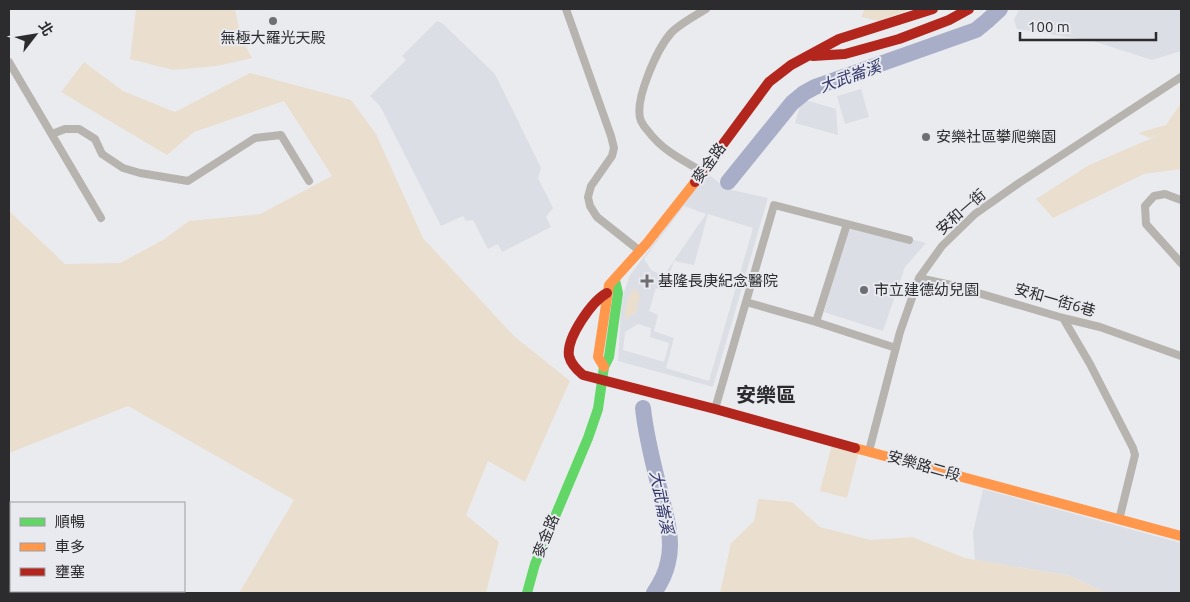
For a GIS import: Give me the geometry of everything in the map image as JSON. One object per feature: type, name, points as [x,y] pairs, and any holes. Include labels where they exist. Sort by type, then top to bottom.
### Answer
[{"type":"street","points":[[566,9],[614,148],[612,156],[591,186],[588,197],[590,206],[597,217],[640,251]]},
{"type":"street","points":[[703,172],[670,154],[654,139],[642,123],[638,113],[643,91],[658,52],[672,32],[706,9]]},
{"type":"street","name":"麥金路","points":[[604,367],[598,357],[609,285],[684,198],[769,82],[791,65],[839,39],[933,9]]},
{"type":"street","name":"麥金路","points":[[809,56],[845,54],[899,39],[949,20],[969,9]]},
{"type":"street","points":[[893,22],[899,39]]},
{"type":"street","points":[[9,62],[101,218]]},
{"type":"street","name":"安和一街","points":[[869,450],[900,332],[919,278],[942,246],[975,214],[1181,77]]},
{"type":"street","points":[[52,134],[65,129],[79,129],[95,139],[102,154],[123,168],[140,174],[188,181],[255,138],[281,135],[309,181]]},
{"type":"street","points":[[1181,200],[1165,194],[1154,196],[1145,206],[1146,224],[1181,263]]},
{"type":"street","points":[[716,409],[774,205],[909,240]]},
{"type":"street","points":[[816,322],[848,224]]},
{"type":"street","name":"安和一街6巷","points":[[919,278],[951,284],[1100,327],[1181,356]]},
{"type":"street","name":"麥金路","points":[[527,593],[535,564],[550,524],[570,482],[598,409],[604,367],[609,357],[618,293],[615,280]]},
{"type":"street","points":[[602,380],[583,374],[575,369],[571,362],[569,351],[572,339],[579,326],[597,299],[607,293]]},
{"type":"street","points":[[746,302],[896,348]]},
{"type":"street","points":[[1064,318],[1090,364],[1135,455],[1118,520]]},
{"type":"street","name":"安樂路二段","points":[[602,380],[628,385],[1181,536]]},
{"type":"shaded area","points":[[136,9],[235,9],[241,37],[252,58],[217,66],[173,70],[130,59]]},
{"type":"shaded area","points":[[865,9],[911,9],[879,21],[861,17]]},
{"type":"shaded area","points":[[1019,9],[1181,9],[1181,51],[1152,60],[1093,41],[1017,29],[1014,20]]},
{"type":"shaded area","points":[[437,21],[442,23],[495,74],[541,168],[538,178],[553,208],[546,217],[551,227],[502,252],[498,244],[488,249],[473,220],[466,221],[463,216],[441,226],[380,106],[370,96],[406,60],[402,56]]},
{"type":"shaded area","points":[[84,62],[123,91],[175,112],[250,73],[351,100],[376,134],[423,238],[514,336],[570,381],[525,482],[488,461],[466,515],[499,542],[486,593],[239,593],[294,500],[128,406],[9,453],[9,211],[65,264],[120,263],[163,240],[189,221],[260,214],[332,176],[284,101],[194,132],[167,155],[61,92]]},
{"type":"shaded area","points":[[861,89],[869,117],[845,124],[837,96]]},
{"type":"shaded area","points":[[802,99],[836,109],[838,135],[795,123]]},
{"type":"shaded area","points":[[1181,103],[1181,169],[1144,174],[1053,218],[1036,199],[1089,165],[1159,135],[1150,138],[1138,133],[1166,125]]},
{"type":"shaded area","name":"基隆長庚紀念醫院","points":[[707,173],[727,189],[768,198],[713,387],[618,361],[621,310],[624,292],[630,275]],"holes":[[[684,206],[706,214],[664,275],[652,271],[644,259]],[[708,214],[753,228],[709,381],[666,368],[674,338],[654,331],[658,315],[649,311],[656,288],[664,290],[674,261],[694,265]],[[638,324],[651,328],[650,337],[669,343],[664,362],[623,350],[625,332]]]},
{"type":"shaded area","name":"市立建德幼兒園","points":[[850,224],[926,243],[905,267],[883,331],[824,312]]},
{"type":"shaded area","points":[[634,289],[640,296],[636,312],[627,319],[625,318],[626,302]]},
{"type":"shaded area","points":[[833,440],[860,447],[847,498],[820,491]]},
{"type":"shaded area","points":[[983,489],[1181,543],[1181,593],[1106,593],[1071,576],[975,560],[973,532]]},
{"type":"shaded area","points":[[758,499],[792,502],[820,527],[871,540],[912,537],[965,558],[1071,576],[1106,593],[720,593],[731,543],[754,521]]},
{"type":"waterway","name":"大武崙溪","points":[[728,182],[792,103],[804,93],[815,87],[976,30],[1000,9]]},
{"type":"waterway","name":"大武崙溪","points":[[643,408],[650,450],[668,526],[670,544],[666,570],[654,593]]},
{"type":"traffic: fast","points":[[527,593],[535,564],[588,438],[598,409],[604,367],[609,357],[618,293],[615,280]]},
{"type":"traffic: slow","points":[[604,367],[598,357],[609,285],[647,243],[695,182]]},
{"type":"traffic: slow","points":[[855,448],[1181,536]]},
{"type":"traffic: jam","points":[[695,182],[769,82],[791,65],[839,39],[933,9]]},
{"type":"traffic: jam","points":[[813,56],[845,54],[899,39],[949,20],[969,9]]},
{"type":"traffic: jam","points":[[607,293],[594,304],[581,321],[569,348],[570,359],[583,375],[855,448]]},
{"type":"place","name":"無極大羅光天殿","points":[[273,21]]},
{"type":"place","name":"安樂社區攀爬樂園","points":[[926,137]]},
{"type":"place","name":"基隆長庚紀念醫院","points":[[647,281]]},
{"type":"place","name":"市立建德幼兒園","points":[[864,290]]},
{"type":"district","name":"安樂區","points":[[766,395]]}]
